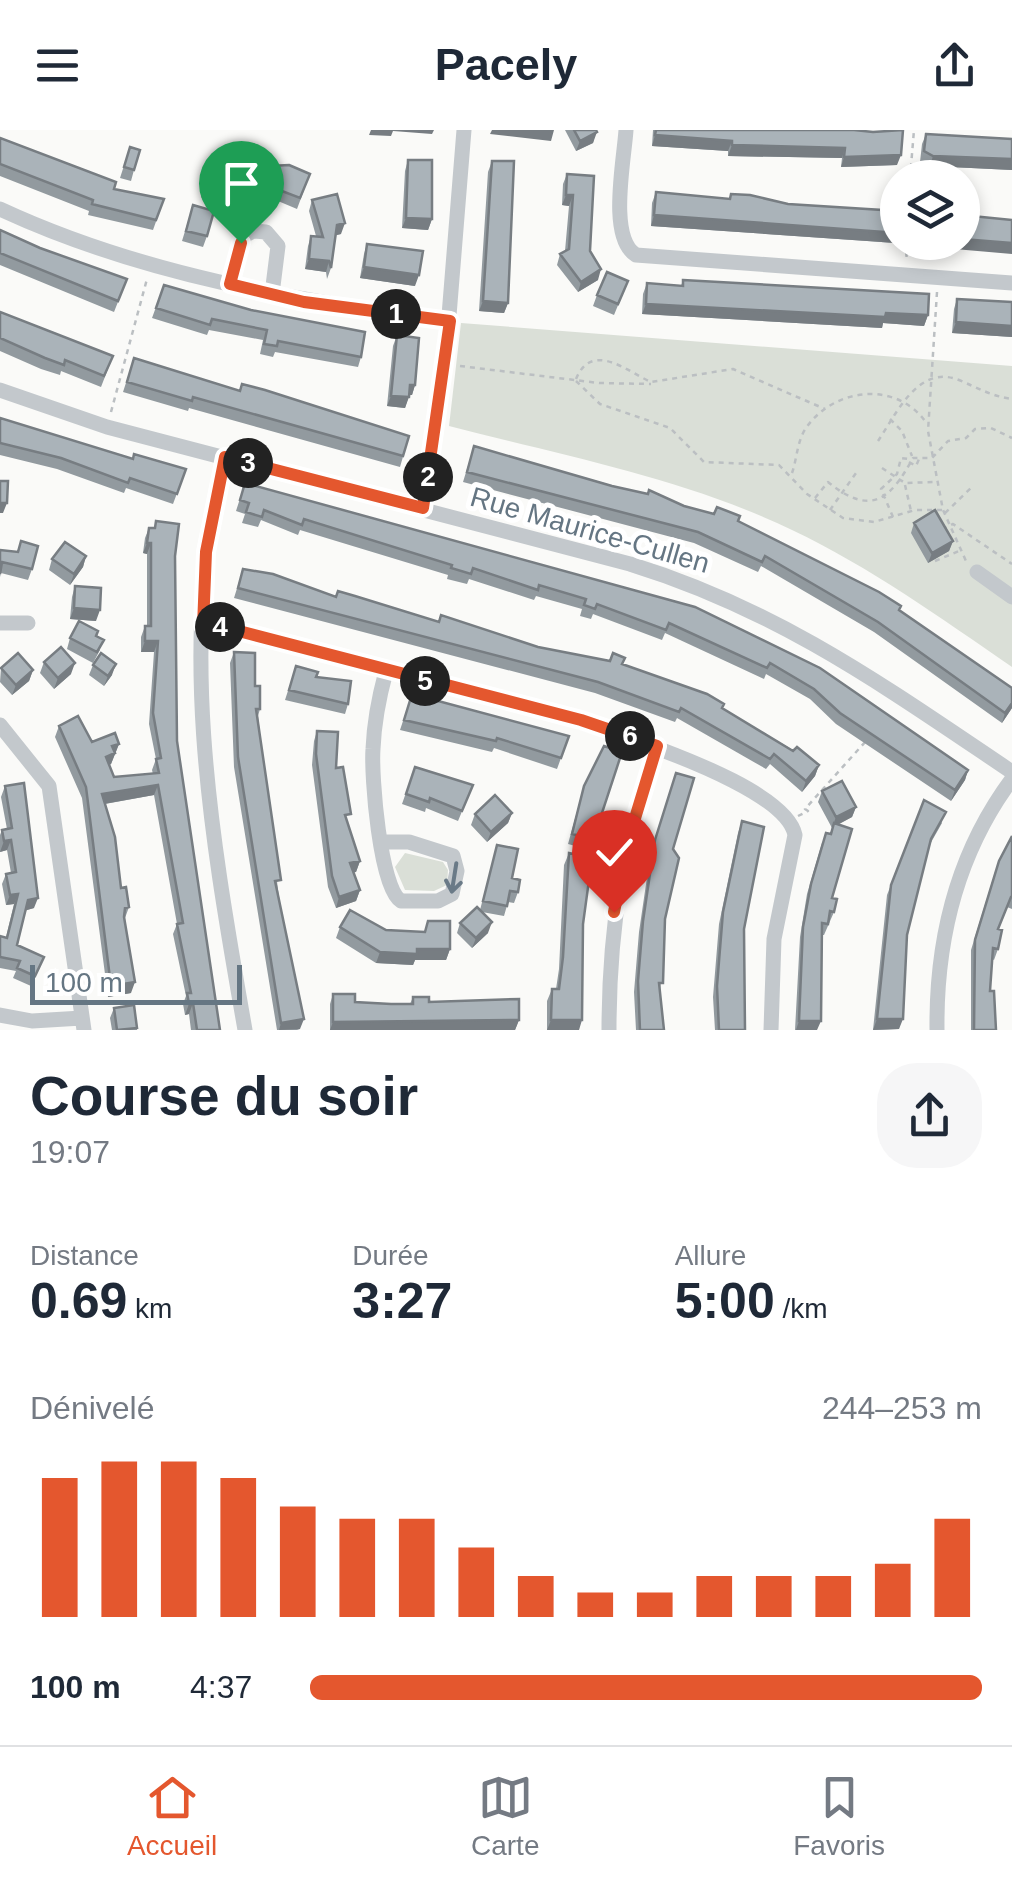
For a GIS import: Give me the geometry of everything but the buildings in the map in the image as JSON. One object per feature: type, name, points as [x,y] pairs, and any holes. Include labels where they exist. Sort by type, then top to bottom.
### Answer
[{"type":"street","points":[[423,508],[450,321],[464,130]]},
{"type":"street","points":[[626,130],[620,228],[624,245],[636,255],[1012,283]]},
{"type":"street","points":[[0,209],[96,247],[230,284],[450,321]]},
{"type":"street","points":[[230,284],[244,236],[266,232],[278,246],[272,294]]},
{"type":"street","name":"Rue Maurice-Cullen","points":[[0,390],[63,414],[630,564],[746,606],[830,650],[1012,775]]},
{"type":"street","points":[[225,457],[206,552],[203,626],[208,764],[246,1030]]},
{"type":"street","points":[[974,570],[1012,596]]},
{"type":"street","points":[[0,624],[28,623]]},
{"type":"street","points":[[203,626],[235,630],[581,720],[657,746],[725,778],[775,809],[792,826],[794,846],[774,939],[770,1030]]},
{"type":"street","points":[[382,842],[402,841],[453,856],[457,871],[452,894],[438,901],[394,898],[382,842],[372,756],[386,671]]},
{"type":"street","points":[[0,725],[49,786],[83,1024],[0,1015]]},
{"type":"street","points":[[0,754],[14,741]]},
{"type":"street","points":[[609,1030],[611,950],[620,880],[657,746]]},
{"type":"street","points":[[937,1030],[939,968],[950,904],[977,836],[1012,775]]},
{"type":"path","points":[[912,160],[914,130]]},
{"type":"path","points":[[904,265],[907,260]]},
{"type":"path","points":[[111,412],[149,273]]},
{"type":"path","points":[[940,288],[928,426],[936,482],[948,525],[974,570]]},
{"type":"path","points":[[576,381],[584,366],[607,359],[657,383]]},
{"type":"path","points":[[456,366],[576,381],[657,383],[732,369],[825,409]]},
{"type":"path","points":[[878,441],[904,401],[932,378],[955,378],[987,394],[1012,398]]},
{"type":"path","points":[[576,381],[600,404],[670,428],[704,462],[734,465],[761,461],[792,473],[814,499],[855,522],[912,511],[944,512],[972,486]]},
{"type":"path","points":[[792,473],[804,431],[825,409],[864,394],[904,401],[928,426]]},
{"type":"path","points":[[891,420],[908,444],[910,459],[904,483],[912,511]]},
{"type":"path","points":[[893,517],[881,489],[895,477],[901,458],[932,458],[948,442],[966,438],[975,428],[991,428],[1012,438]]},
{"type":"path","points":[[917,466],[919,458]]},
{"type":"path","points":[[910,459],[921,480]]},
{"type":"path","points":[[882,468],[904,483]]},
{"type":"path","points":[[830,511],[856,472]]},
{"type":"path","points":[[814,499],[828,482],[862,501],[884,496],[904,483],[936,482]]},
{"type":"path","points":[[938,532],[948,525],[960,528],[1012,564]]},
{"type":"path","points":[[934,560],[938,562],[960,550]]},
{"type":"path","points":[[797,816],[808,812],[806,809],[850,763],[872,731]]},
{"type":"shaded area","points":[[461,323],[1012,366],[1012,667],[877,577],[821,544],[751,512],[666,482],[449,426]]},
{"type":"shaded area","points":[[405,853],[443,862],[448,870],[447,885],[434,891],[405,890],[395,867]]},
{"type":"route","points":[[241,243],[230,284],[304,302],[450,321],[438,426],[423,508],[225,457],[211,513],[203,626],[235,630],[581,720],[657,746],[629,838],[614,912]]}]
